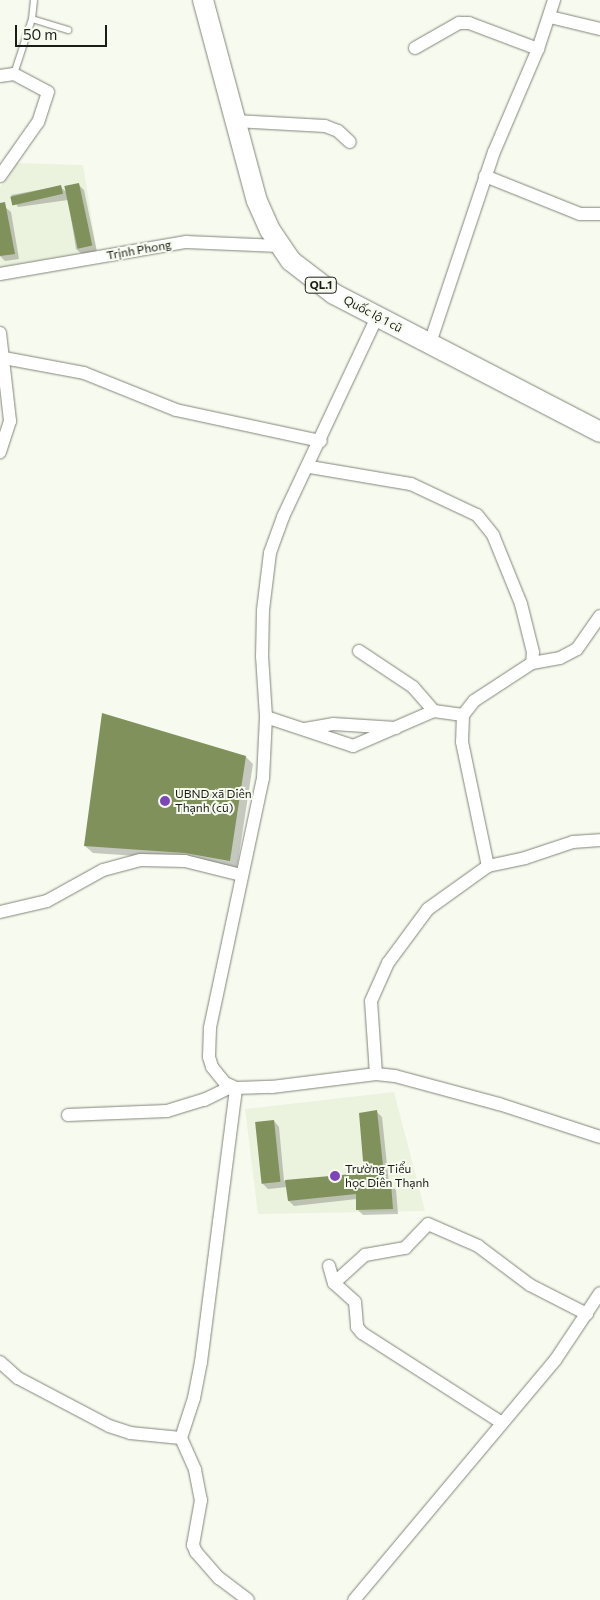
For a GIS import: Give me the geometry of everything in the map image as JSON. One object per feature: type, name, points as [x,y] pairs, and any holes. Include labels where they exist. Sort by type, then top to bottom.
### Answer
[{"type":"main road","name":"Quốc lộ 1 cũ","points":[[203,0],[258,201],[280,246],[291,261],[321,285],[377,317],[600,432]]},
{"type":"street","points":[[430,343],[485,176],[538,49],[554,0]]},
{"type":"street","points":[[550,17],[600,29]]},
{"type":"street","points":[[415,48],[459,22],[470,23],[538,49]]},
{"type":"street","points":[[0,76],[14,74],[48,92],[38,122],[0,176]]},
{"type":"street","points":[[235,121],[326,126],[338,131],[350,142]]},
{"type":"street","points":[[485,176],[580,214],[600,214]]},
{"type":"street","name":"Trịnh Phong","points":[[0,274],[186,242],[280,246]]},
{"type":"street","points":[[234,1088],[212,1067],[208,1049],[241,875],[263,778],[266,717],[262,656],[270,553],[283,517],[310,467],[377,317]]},
{"type":"street","points":[[0,333],[10,421],[0,452]]},
{"type":"street","points":[[4,358],[84,374],[176,410],[321,441]]},
{"type":"street","points":[[310,467],[411,484],[477,515],[494,535],[521,604],[532,643],[532,663]]},
{"type":"street","points":[[488,866],[462,742],[463,715],[474,701],[532,663],[560,658],[577,649],[600,616]]},
{"type":"street","points":[[359,651],[413,686],[434,711]]},
{"type":"street","points":[[266,717],[353,746],[434,711],[463,715]]},
{"type":"street","points":[[305,729],[333,724],[397,728]]},
{"type":"street","points":[[376,1074],[370,1014],[375,987],[406,936],[428,909],[488,866],[525,858],[573,842],[600,840]]},
{"type":"street","points":[[0,912],[47,901],[103,870],[141,860],[185,861],[241,875]]},
{"type":"street","points":[[68,1115],[167,1111],[204,1100],[234,1088],[272,1087],[376,1074],[431,1084],[600,1137]]},
{"type":"street","points":[[234,1088],[201,1362],[194,1398],[181,1438],[195,1470],[201,1500],[193,1545],[196,1552],[219,1578],[248,1600]]},
{"type":"street","points":[[334,1283],[365,1254],[406,1248],[428,1224],[478,1246],[530,1285],[587,1314]]},
{"type":"street","points":[[329,1266],[334,1283],[355,1302],[357,1327],[362,1333],[502,1423]]},
{"type":"street","points":[[354,1600],[556,1359],[600,1293]]},
{"type":"street","points":[[0,1362],[18,1378],[109,1426],[130,1433],[181,1438]]},
{"type":"lane","points":[[14,74],[32,19],[34,0]]},
{"type":"lane","points":[[32,19],[68,30]]},
{"type":"shaded area","points":[[16,163],[83,165],[97,251],[0,269],[0,187]]},
{"type":"shaded area","name":"Trường Tiểu học Diên Thạnh","points":[[394,1092],[425,1211],[258,1214],[245,1109]]},
{"type":"building","points":[[79,183],[92,246],[78,249],[64,186]]},
{"type":"building","points":[[61,185],[63,194],[12,205],[10,197]]},
{"type":"building","points":[[5,202],[15,254],[0,256],[0,203]]},
{"type":"building","name":"UBND xã Diên Thạnh (cũ)","points":[[102,713],[246,756],[230,861],[185,853],[84,846]]},
{"type":"building","points":[[377,1110],[385,1184],[391,1183],[393,1209],[356,1210],[356,1194],[288,1201],[285,1180],[364,1173],[359,1113]]},
{"type":"building","points":[[274,1120],[280,1182],[262,1184],[255,1122]]},
{"type":"place","name":"UBND xã Diên Thạnh (cũ)","points":[[165,801]]},
{"type":"place","name":"Trường Tiểu học Diên Thạnh","points":[[335,1176]]}]
